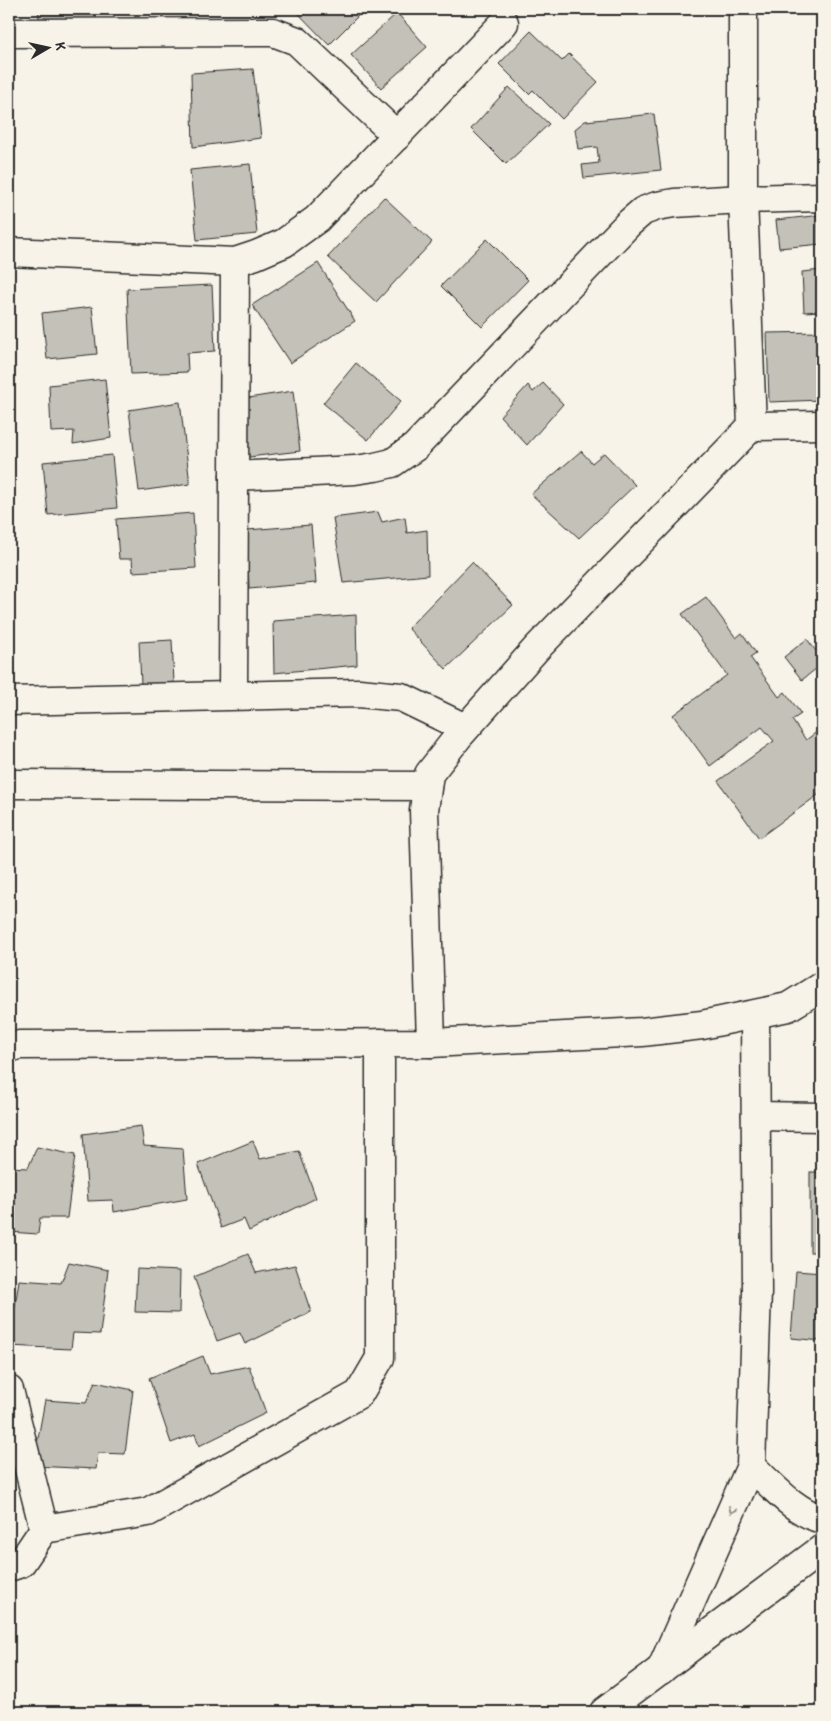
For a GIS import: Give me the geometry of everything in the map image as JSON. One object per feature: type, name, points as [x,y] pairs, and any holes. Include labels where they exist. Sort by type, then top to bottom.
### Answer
[{"type":"street","points":[[743,9],[743,199],[752,426]]},
{"type":"street","points":[[9,252],[235,262],[284,243],[317,219],[504,23]]},
{"type":"street","points":[[9,33],[274,32],[297,41],[397,136]]},
{"type":"street","points":[[234,476],[355,470],[392,462],[415,447],[628,224],[643,211],[674,203],[822,197]]},
{"type":"street","points":[[233,695],[235,262]]},
{"type":"street","points":[[431,1043],[424,810],[429,774],[465,728],[536,649],[752,426],[822,425]]},
{"type":"street","points":[[9,701],[359,693],[401,697],[465,728]]},
{"type":"street","points":[[9,784],[427,786]]},
{"type":"street","points":[[9,1048],[19,1045],[431,1043],[642,1032],[702,1025],[788,1007],[822,986]]},
{"type":"street","points":[[661,1670],[751,1466],[757,1292],[755,1015]]},
{"type":"street","points":[[9,1567],[21,1563],[44,1529],[148,1512],[359,1394],[380,1358],[380,1043]]},
{"type":"street","points":[[756,1116],[822,1117]]},
{"type":"street","points":[[9,1390],[44,1529]]},
{"type":"street","points":[[751,1466],[809,1515],[822,1519]]},
{"type":"street","points":[[604,1712],[822,1549]]},
{"type":"building","points":[[38,9],[95,9],[96,19],[40,26]]},
{"type":"building","points":[[298,9],[365,9],[329,45],[296,11]]},
{"type":"building","points":[[397,13],[427,47],[381,88],[351,55]]},
{"type":"building","points":[[531,31],[562,61],[569,54],[598,82],[562,119],[533,90],[529,94],[499,64]]},
{"type":"building","points":[[253,69],[261,138],[193,147],[191,73]]},
{"type":"building","points":[[509,87],[549,124],[506,164],[471,129]]},
{"type":"building","points":[[654,114],[661,170],[584,178],[582,165],[599,163],[597,147],[578,149],[575,129],[585,121]]},
{"type":"building","points":[[250,164],[257,234],[197,240],[190,170]]},
{"type":"building","points":[[384,197],[432,242],[376,302],[328,257]]},
{"type":"building","points":[[822,215],[822,244],[779,248],[776,220]]},
{"type":"building","points":[[487,239],[528,280],[482,327],[441,286]]},
{"type":"building","points":[[318,263],[355,321],[290,363],[252,305]]},
{"type":"building","points":[[822,270],[822,311],[804,312],[802,272]]},
{"type":"building","points":[[212,285],[215,351],[187,353],[188,372],[131,374],[127,289]]},
{"type":"building","points":[[92,307],[97,354],[47,359],[42,313]]},
{"type":"building","points":[[822,332],[822,400],[769,402],[767,333]]},
{"type":"building","points":[[356,363],[401,401],[368,440],[323,403]]},
{"type":"building","points":[[105,379],[111,438],[73,444],[74,431],[51,432],[49,385]]},
{"type":"building","points":[[543,383],[563,404],[527,445],[500,416],[528,385],[533,392]]},
{"type":"building","points":[[293,391],[300,451],[249,457],[242,399]]},
{"type":"building","points":[[180,402],[190,484],[139,491],[129,410]]},
{"type":"building","points":[[581,451],[592,463],[604,453],[635,485],[579,538],[531,494]]},
{"type":"building","points":[[112,455],[117,508],[48,515],[43,462]]},
{"type":"building","points":[[378,512],[382,522],[405,517],[407,533],[427,530],[428,575],[343,583],[333,518]]},
{"type":"building","points":[[193,513],[196,568],[133,572],[132,559],[119,559],[116,519]]},
{"type":"building","points":[[311,525],[316,583],[249,589],[247,530]]},
{"type":"building","points":[[472,562],[513,605],[446,669],[408,628]]},
{"type":"building","points":[[706,597],[736,638],[742,633],[756,653],[750,657],[779,697],[785,692],[801,714],[792,720],[806,740],[818,731],[822,736],[822,792],[759,838],[718,781],[774,741],[762,727],[710,766],[673,715],[727,675],[682,614]]},
{"type":"building","points":[[356,615],[357,665],[274,673],[273,621]]},
{"type":"building","points":[[807,639],[822,659],[822,664],[802,680],[784,657]]},
{"type":"building","points":[[172,640],[174,683],[141,684],[139,642]]},
{"type":"building","points":[[141,1126],[144,1146],[183,1149],[187,1199],[114,1212],[113,1200],[88,1201],[83,1134]]},
{"type":"building","points":[[253,1141],[260,1159],[299,1151],[316,1198],[249,1231],[244,1219],[221,1228],[198,1164]]},
{"type":"building","points":[[37,1147],[75,1155],[67,1218],[40,1218],[38,1234],[9,1232],[9,1167],[28,1168]]},
{"type":"building","points":[[810,1172],[822,1172],[822,1252],[810,1252]]},
{"type":"building","points":[[248,1254],[256,1273],[295,1265],[311,1312],[245,1344],[240,1333],[217,1341],[194,1277]]},
{"type":"building","points":[[69,1262],[108,1270],[100,1334],[73,1333],[71,1349],[9,1346],[19,1280],[61,1283]]},
{"type":"building","points":[[137,1269],[180,1271],[179,1313],[135,1312]]},
{"type":"building","points":[[796,1271],[822,1273],[822,1341],[791,1338]]},
{"type":"building","points":[[203,1356],[210,1374],[249,1366],[266,1413],[199,1446],[195,1434],[171,1443],[149,1378]]},
{"type":"building","points":[[95,1382],[133,1390],[125,1454],[98,1453],[96,1469],[33,1466],[45,1400],[86,1403]]}]
